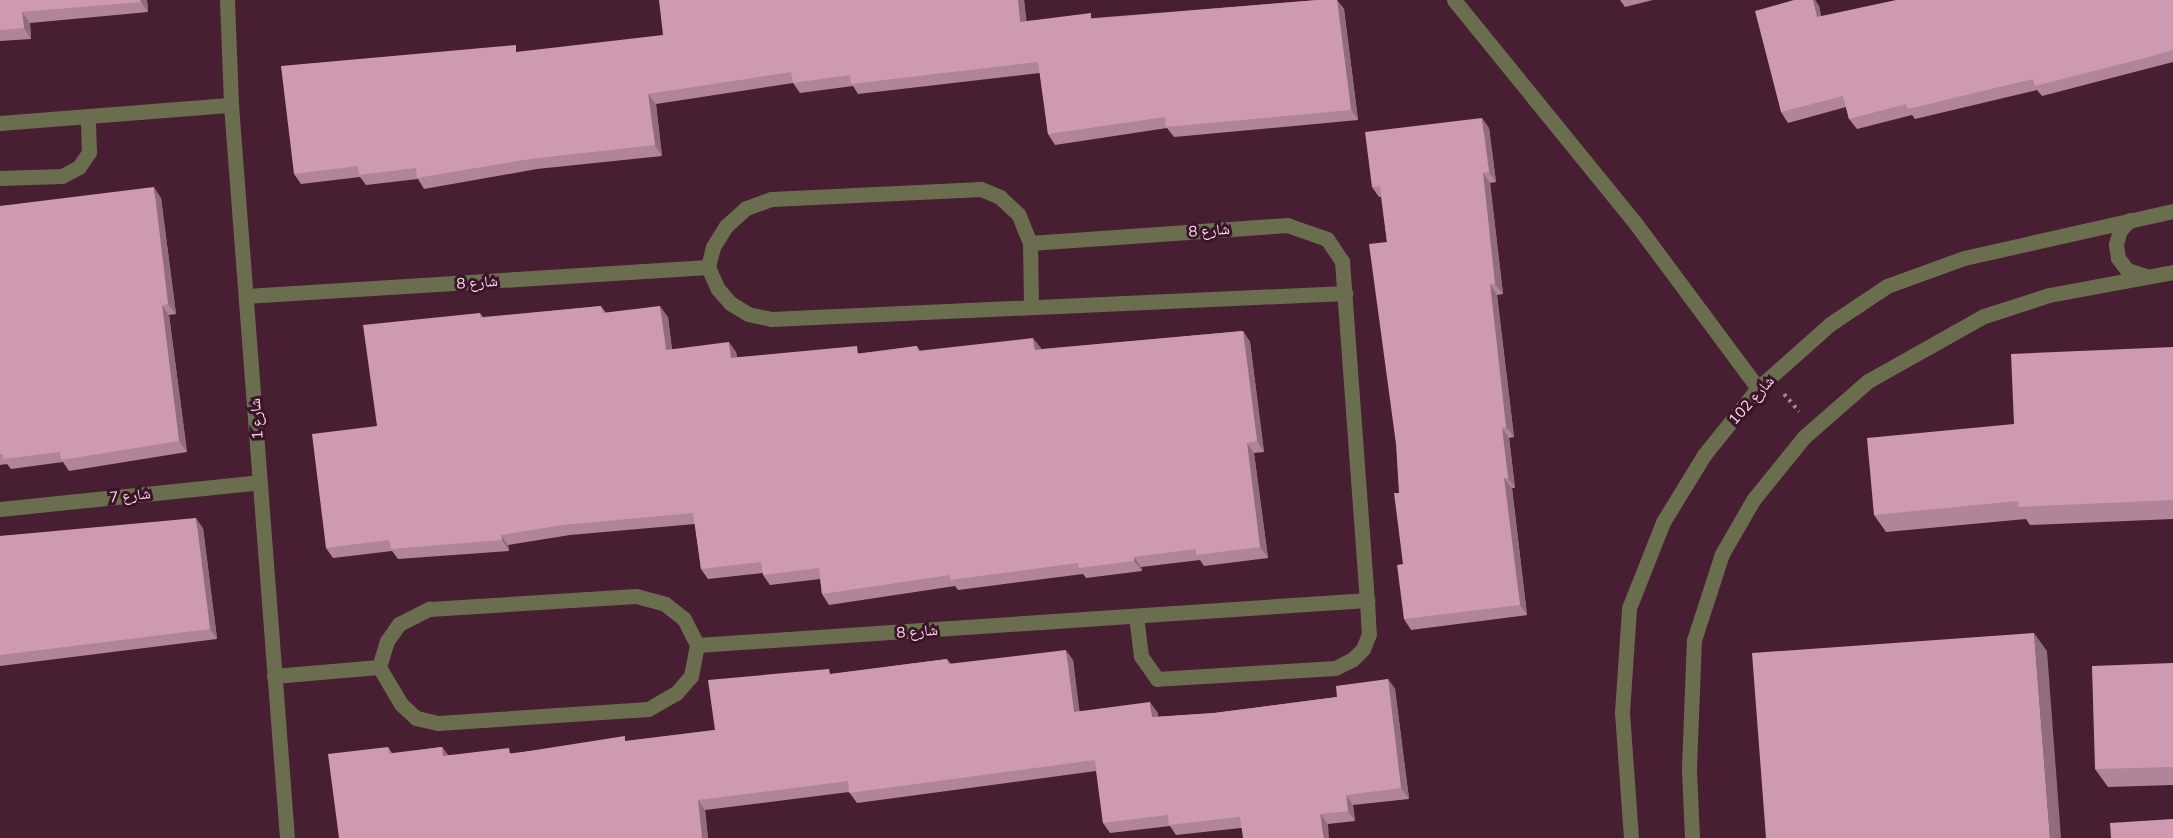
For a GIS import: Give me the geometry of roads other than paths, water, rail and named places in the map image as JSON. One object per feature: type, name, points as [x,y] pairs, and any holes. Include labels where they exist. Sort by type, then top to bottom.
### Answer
[{"type":"street","name":"شارع 1","points":[[227,0],[231,105],[287,838]]},
{"type":"street","points":[[1454,0],[1635,224],[1758,388]]},
{"type":"street","points":[[0,123],[231,105]]},
{"type":"street","points":[[0,178],[62,176],[79,167],[89,152],[87,117]]},
{"type":"street","points":[[1031,306],[1030,243],[1018,214],[1000,197],[981,189],[771,200],[746,208],[726,226],[713,247],[708,267],[718,289],[730,303],[748,314],[771,319],[1346,293]]},
{"type":"street","name":"شارع 102","points":[[1631,838],[1622,712],[1629,609],[1664,522],[1704,455],[1758,388],[1830,324],[1887,286],[1964,258],[2173,211]]},
{"type":"street","points":[[2130,220],[2120,230],[2116,244],[2118,258],[2127,270],[2140,276],[2154,277]]},
{"type":"street","name":"شارع 8","points":[[1030,243],[1287,225],[1327,239],[1342,261],[1369,634],[1363,649],[1353,659],[1335,668],[1172,681],[1157,679],[1145,666],[1136,616]]},
{"type":"street","name":"شارع 8","points":[[246,296],[708,267]]},
{"type":"street","points":[[1692,838],[1689,768],[1694,640],[1727,545],[1753,500],[1815,428],[1868,381],[1984,316],[2049,295],[2173,272]]},
{"type":"street","name":"شارع 7","points":[[0,509],[260,482]]},
{"type":"street","points":[[636,596],[665,604],[684,619],[697,645],[691,676],[676,693],[648,709],[636,710],[438,723],[416,718],[401,704],[380,667],[387,641],[399,624],[429,609],[636,596]]},
{"type":"street","name":"شارع 8","points":[[697,645],[1367,600]]},
{"type":"street","points":[[274,676],[380,667]]}]
